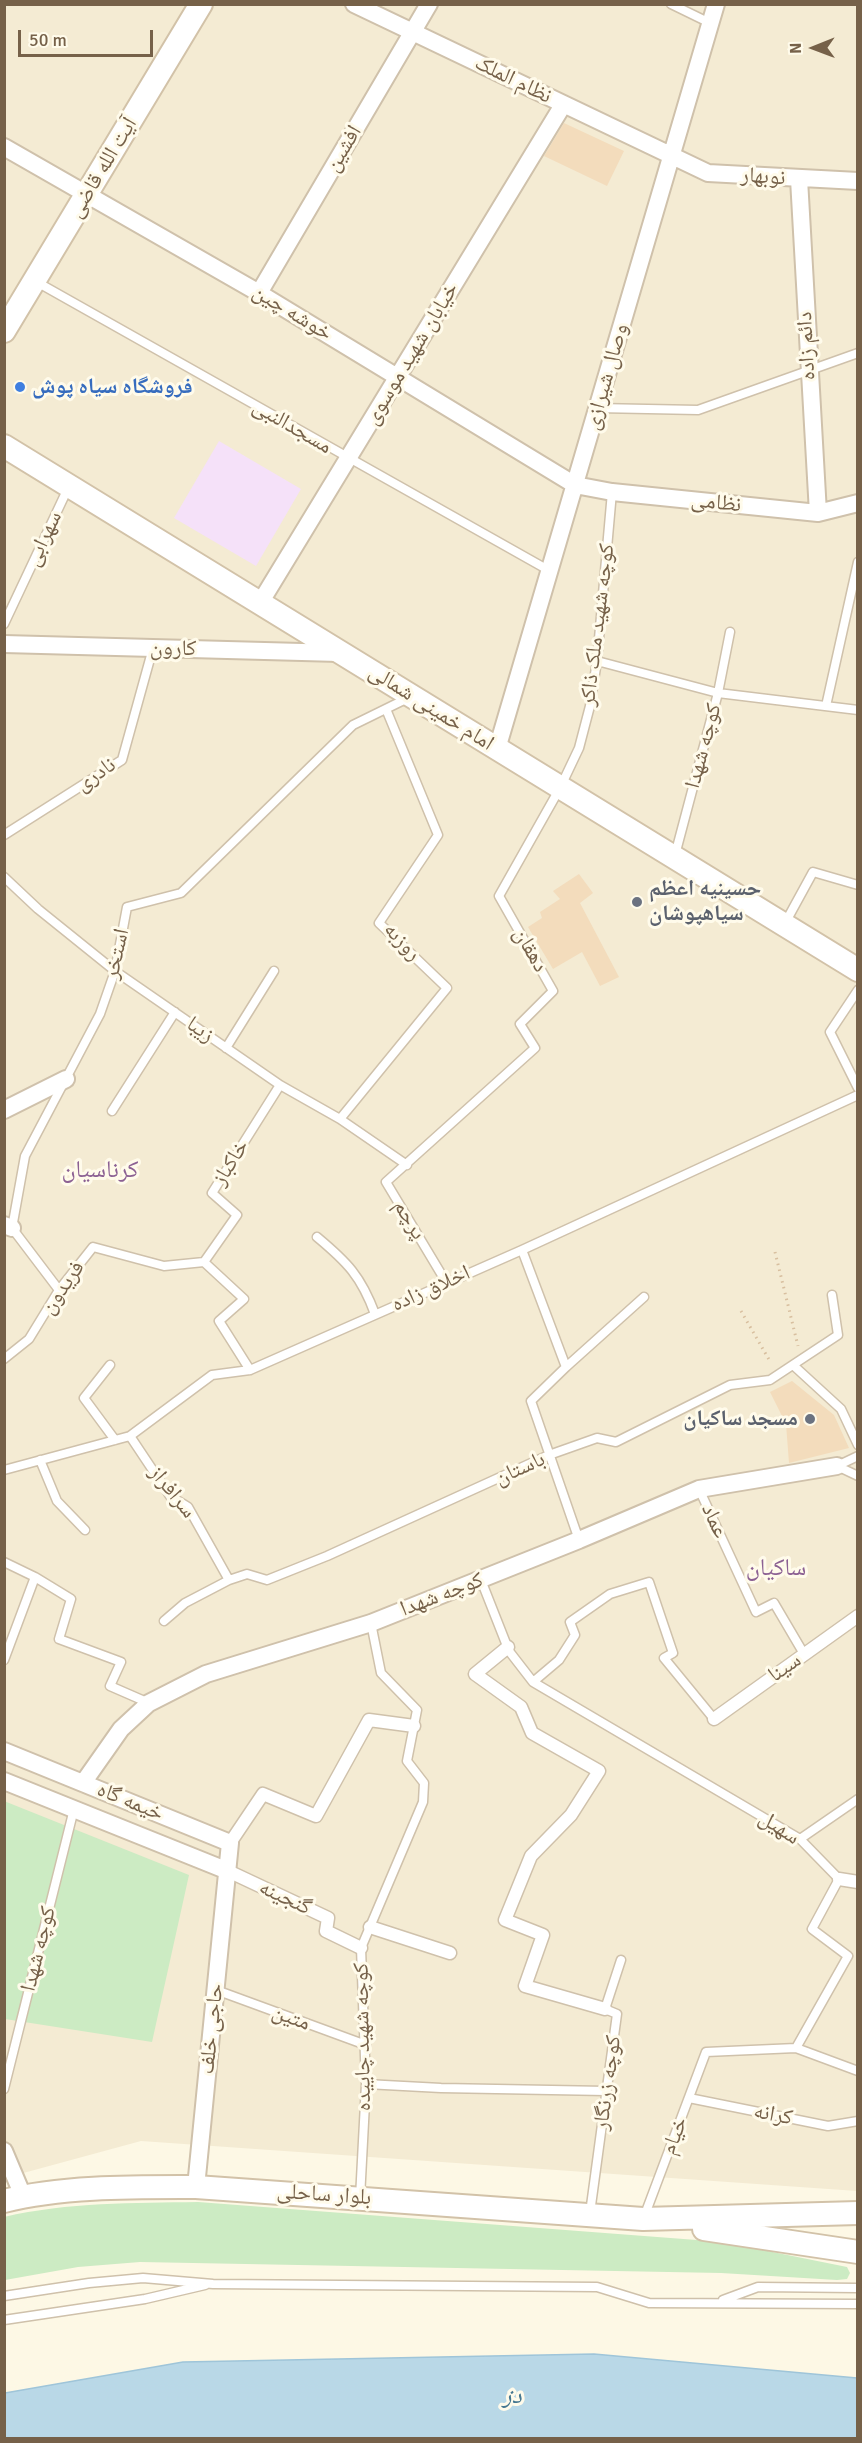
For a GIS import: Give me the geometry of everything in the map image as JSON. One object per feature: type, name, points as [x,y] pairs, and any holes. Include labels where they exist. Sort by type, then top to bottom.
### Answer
[{"type":"main road","name":"آیت الله قاضی","points":[[4,331],[201,4]]},
{"type":"main road","name":"امام خمینی شمالی","points":[[4,446],[858,970]]},
{"type":"main road","name":"بلوار ساحلی","points":[[14,2199],[127,2187],[196,2187],[643,2219],[858,2213]]},
{"type":"main road","name":"بلوار ساحلی","points":[[643,2219],[858,2252]]},
{"type":"street","name":"نظام الملک","points":[[354,4],[671,156]]},
{"type":"street","name":"افشین","points":[[259,293],[429,4]]},
{"type":"street","name":"وصال شیرازی","points":[[497,749],[716,4]]},
{"type":"street","name":"خیابان شهید موسوی","points":[[260,603],[563,105]]},
{"type":"street","name":"خوشه چین","points":[[4,147],[259,293],[575,485]]},
{"type":"street","name":"نوبهار","points":[[671,156],[708,173],[858,181]]},
{"type":"street","name":"دائم زاده","points":[[799,179],[808,370],[818,513]]},
{"type":"street","name":"نظامی","points":[[575,485],[612,492],[818,513],[858,503]]},
{"type":"street","name":"کارون","points":[[4,644],[340,653]]},
{"type":"street","points":[[4,1110],[66,1079]]},
{"type":"street","name":"کوچه شهدا","points":[[83,1783],[121,1729],[149,1703],[206,1674],[371,1623],[579,1540],[699,1489],[837,1466]]},
{"type":"street","name":"سینا","points":[[714,1719],[858,1616]]},
{"type":"street","points":[[508,1647],[475,1674],[521,1707],[531,1733],[599,1771],[571,1815],[531,1856],[505,1920],[543,1935],[525,1986],[605,2009]]},
{"type":"street","points":[[4,1781],[228,1871],[230,1844],[263,1794],[316,1816],[369,1720],[414,1726]]},
{"type":"street","name":"خیمه گاه","points":[[4,1751],[230,1844]]},
{"type":"street","name":"گنجینه","points":[[228,1871],[328,1918],[326,1931],[361,1948]]},
{"type":"street","name":"حاجی خلف","points":[[196,2187],[228,1871]]},
{"type":"street","points":[[839,1879],[858,1882]]},
{"type":"street","points":[[370,1927],[450,1953]]},
{"type":"street","points":[[4,2151],[14,2199]]},
{"type":"lane","points":[[670,4],[711,23]]},
{"type":"lane","name":"مسجدالنبی","points":[[34,281],[550,571]]},
{"type":"lane","points":[[597,408],[698,410],[858,353]]},
{"type":"lane","name":"سهرابی","points":[[4,624],[69,486]]},
{"type":"lane","name":"کوچه شهید ملک ذاکر","points":[[560,788],[579,748],[590,706],[597,661],[612,492]]},
{"type":"lane","points":[[826,706],[858,562]]},
{"type":"lane","name":"کوچه شهدا","points":[[674,858],[718,693],[730,632]]},
{"type":"lane","name":"نادری","points":[[4,835],[122,760],[153,648]]},
{"type":"lane","points":[[597,661],[718,693],[858,710]]},
{"type":"lane","name":"استخر","points":[[59,1290],[8,1227],[25,1155],[100,1014],[115,971],[127,907],[181,893],[353,725],[411,696]]},
{"type":"lane","name":"روزبه","points":[[340,1119],[447,988],[379,923],[438,835],[386,709]]},
{"type":"lane","name":"دهقان","points":[[407,1165],[535,1048],[520,1024],[554,991],[499,896],[560,788]]},
{"type":"lane","points":[[783,925],[813,872],[858,885]]},
{"type":"lane","name":"زیبا","points":[[4,877],[38,909],[115,971],[280,1086],[340,1119],[407,1165]]},
{"type":"lane","points":[[226,1048],[274,971]]},
{"type":"lane","points":[[858,990],[830,1032],[858,1088]]},
{"type":"lane","points":[[112,1111],[175,1012]]},
{"type":"lane","name":"خاکباز","points":[[204,1262],[237,1215],[212,1193],[280,1086]]},
{"type":"lane","name":"اخلاق زاده","points":[[4,1470],[130,1436],[212,1376],[250,1370],[522,1250],[858,1095]]},
{"type":"lane","name":"پرچم","points":[[407,1165],[386,1182],[446,1282]]},
{"type":"lane","points":[[317,1237],[346,1262],[366,1288],[375,1314]]},
{"type":"lane","name":"فریدون","points":[[4,1359],[29,1339],[59,1290],[93,1247],[164,1266],[204,1262]]},
{"type":"lane","points":[[522,1250],[566,1367]]},
{"type":"lane","points":[[204,1262],[244,1299],[219,1322],[250,1370]]},
{"type":"lane","name":"باستان","points":[[164,1621],[185,1602],[229,1580],[247,1574],[267,1580],[327,1556],[549,1455],[597,1438],[616,1442],[730,1385],[770,1380],[838,1335],[832,1294]]},
{"type":"lane","points":[[579,1540],[531,1401],[644,1297]]},
{"type":"lane","points":[[110,1365],[84,1398],[115,1440]]},
{"type":"lane","points":[[793,1365],[841,1409],[858,1444]]},
{"type":"lane","name":"سرافراز","points":[[130,1436],[170,1496],[188,1507],[229,1580]]},
{"type":"lane","points":[[837,1466],[858,1456]]},
{"type":"lane","points":[[40,1460],[57,1501],[85,1530]]},
{"type":"lane","points":[[837,1466],[858,1476]]},
{"type":"lane","name":"عماد","points":[[699,1489],[756,1612],[774,1603],[804,1654]]},
{"type":"lane","points":[[4,1562],[35,1577],[71,1599],[59,1639],[121,1662],[110,1686],[149,1703]]},
{"type":"lane","points":[[4,1660],[35,1577]]},
{"type":"lane","name":"سهیل","points":[[481,1580],[508,1647],[533,1682],[800,1839],[839,1879]]},
{"type":"lane","points":[[533,1682],[559,1660],[575,1635],[570,1622],[610,1594],[649,1582],[673,1653],[664,1658],[714,1719]]},
{"type":"lane","name":"کوچه شهید چاییده","points":[[360,2198],[366,2084],[361,1948],[423,1802],[424,1783],[407,1761],[417,1710],[381,1673],[371,1623]]},
{"type":"lane","points":[[800,1839],[858,1798]]},
{"type":"lane","name":"کوچه شهدا","points":[[4,2089],[74,1809]]},
{"type":"lane","points":[[839,1879],[812,1929],[848,1956],[796,2048],[858,2071]]},
{"type":"lane","name":"کوچه زرنگار","points":[[589,2216],[617,2014],[605,2009],[621,1960]]},
{"type":"lane","name":"متین","points":[[216,1990],[366,2045]]},
{"type":"lane","name":"خیام","points":[[643,2219],[706,2052],[796,2048]]},
{"type":"lane","points":[[366,2084],[441,2088],[606,2091]]},
{"type":"lane","name":"کرانه","points":[[689,2098],[828,2126],[858,2121]]},
{"type":"lane","points":[[4,2296],[79,2284],[143,2278],[213,2284],[597,2287],[649,2303],[858,2304]]},
{"type":"lane","points":[[4,2320],[145,2299],[213,2284]]},
{"type":"lane","points":[[717,2302],[758,2287],[858,2288]]},
{"type":"path","points":[[775,1252],[802,1359]]},
{"type":"path","points":[[741,1311],[778,1375]]},
{"type":"shaded area","points":[[5,5],[857,5],[857,2191],[141,2141],[5,2178]]},
{"type":"shaded area","points":[[219,441],[301,489],[256,566],[174,518]]},
{"type":"green space","points":[[4,1801],[189,1875],[152,2042],[5,2019]]},
{"type":"green space","points":[[198,2202],[723,2242],[847,2267],[850,2273],[847,2279],[837,2280],[721,2273],[140,2262],[78,2267],[5,2280],[4,2217],[77,2206]]},
{"type":"water","name":"دز","points":[[594,2354],[857,2378],[857,2438],[5,2438],[5,2393],[183,2362]]},
{"type":"building","points":[[564,123],[624,151],[607,186],[544,156]]},
{"type":"building","points":[[579,874],[593,893],[580,903],[619,977],[600,986],[582,952],[553,969],[528,927],[542,918],[540,912],[560,899],[553,891]]},
{"type":"building","name":"مسجد ساکیان","points":[[792,1381],[834,1415],[849,1448],[789,1463],[786,1424],[770,1392]]},
{"type":"place","name":"فروشگاه سیاه پوش","points":[[20,387]]},
{"type":"place","name":"حسینیه اعظم سیاهپوشان","points":[[637,902]]},
{"type":"place","name":"مسجد ساکیان","points":[[810,1419]]},
{"type":"district","name":"کرناسیان","points":[[100,1171]]},
{"type":"district","name":"ساکیان","points":[[776,1569]]}]
